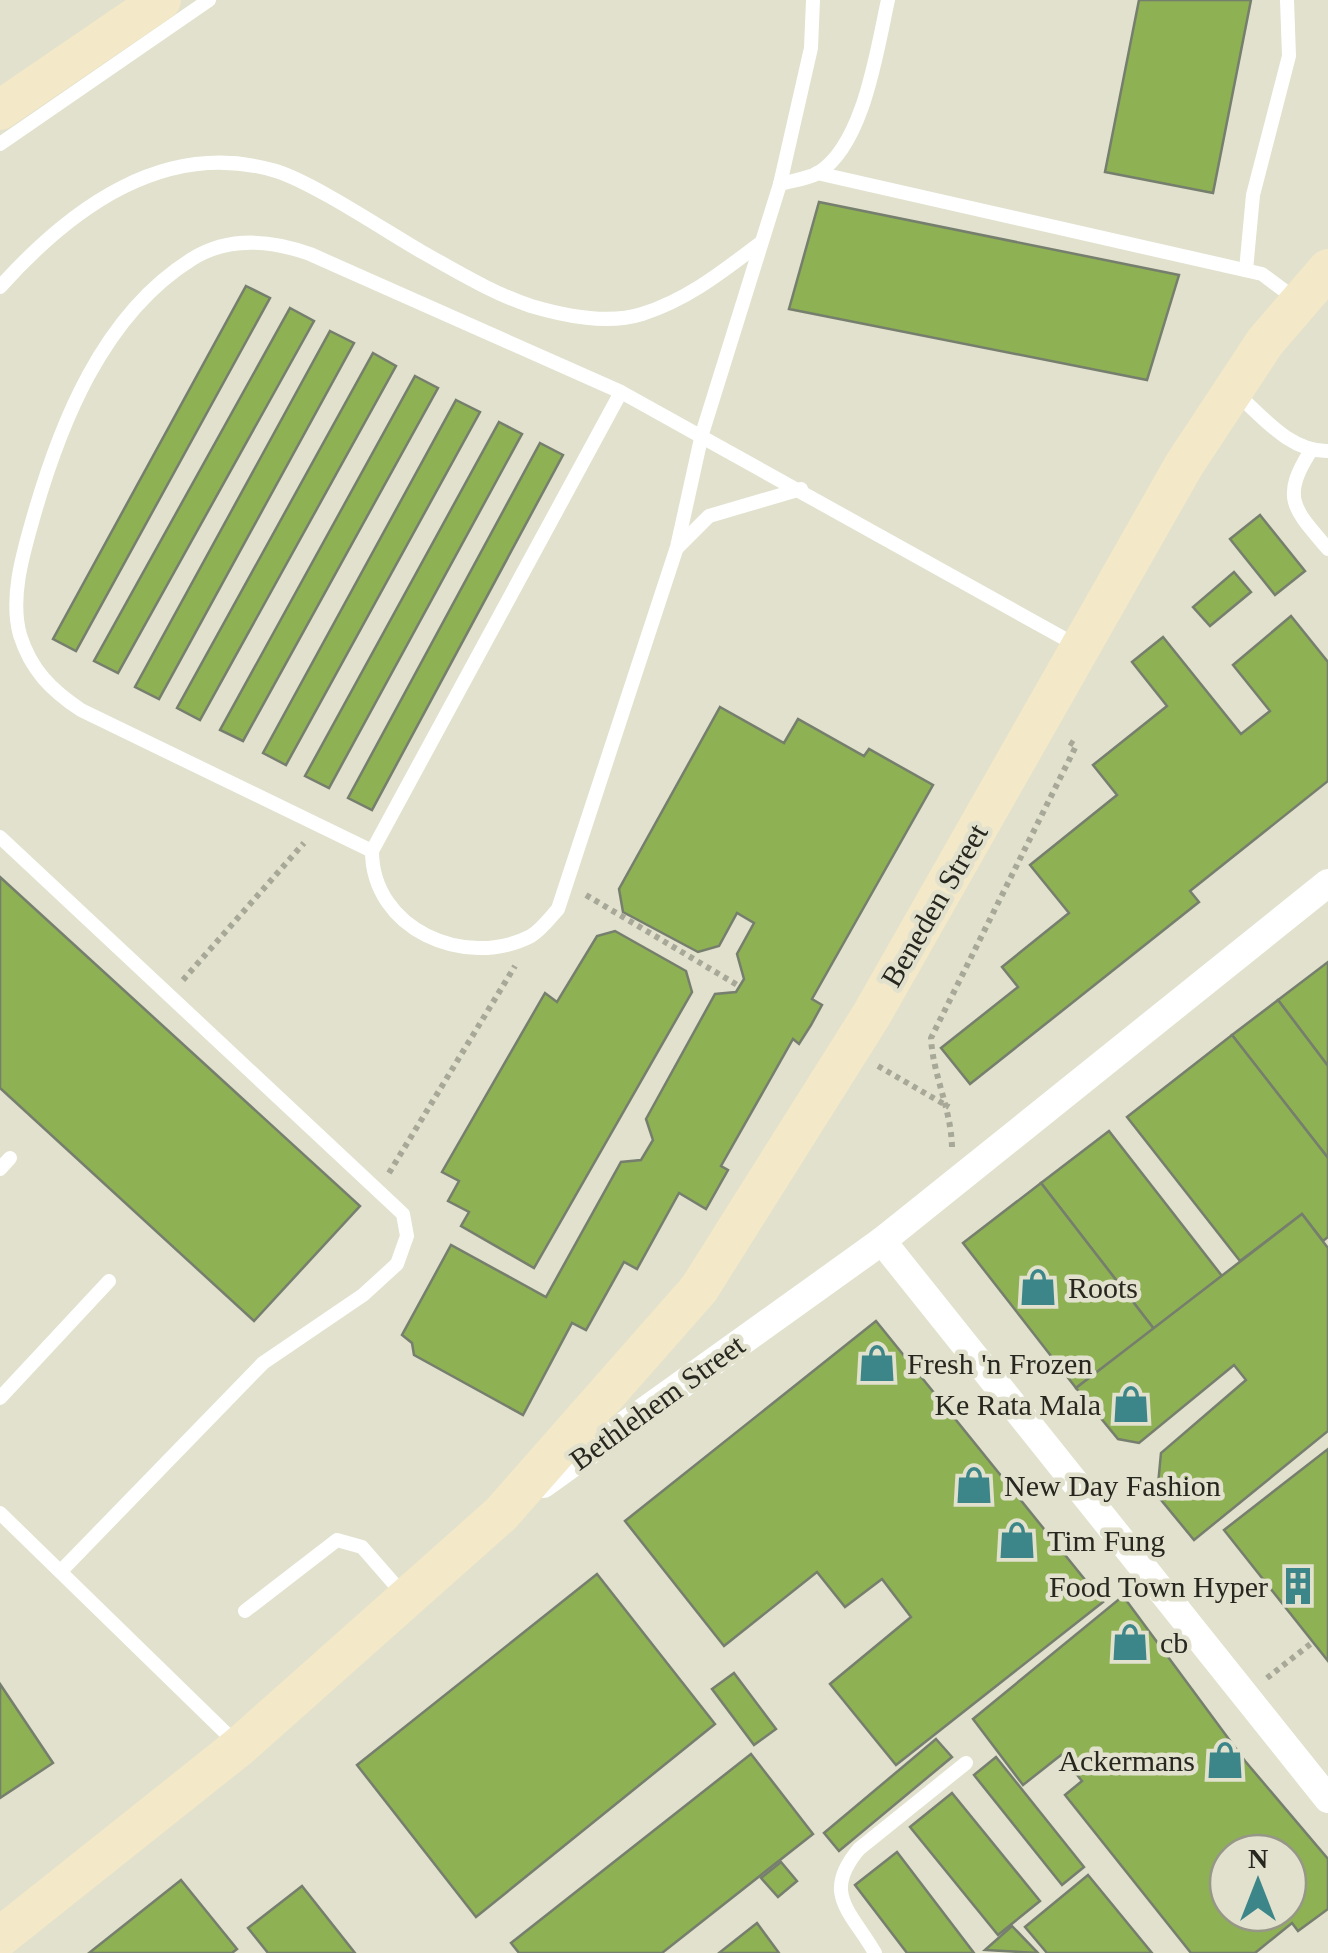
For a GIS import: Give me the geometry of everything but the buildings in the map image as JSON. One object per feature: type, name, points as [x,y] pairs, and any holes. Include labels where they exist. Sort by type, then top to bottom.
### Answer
[{"type":"main road","points":[[0,108],[161,0]]},
{"type":"main road","name":"Beneden Street","points":[[501,1514],[699,1289],[872,1014],[1079,646],[1232,390],[1328,269]]},
{"type":"main road","name":"Bethlehem Street","points":[[0,1938],[240,1746],[501,1514]]},
{"type":"street","name":"Bethlehem Street","points":[[501,1514],[882,1240],[1328,883]]},
{"type":"street","points":[[882,1240],[1328,1799]]},
{"type":"lane","points":[[0,108],[136,0]]},
{"type":"lane","points":[[0,144],[209,0]]},
{"type":"lane","points":[[621,392],[372,851],[378,892],[392,912],[415,930],[473,949],[506,946],[534,934],[558,910],[568,884],[677,548],[702,434],[780,184],[811,48],[812,0]]},
{"type":"lane","points":[[780,184],[817,173],[842,150],[859,114],[888,0]]},
{"type":"lane","points":[[1246,270],[1253,195],[1289,56],[1287,0]]},
{"type":"lane","points":[[0,288],[30,254],[94,204],[146,174],[212,159],[279,172],[503,297],[570,318],[640,315],[704,287],[759,244]]},
{"type":"lane","points":[[817,173],[1262,274],[1299,302]]},
{"type":"lane","points":[[372,851],[81,710],[54,692],[31,664],[19,631],[16,596],[26,541],[69,412],[99,358],[162,282],[194,258],[252,242],[280,244],[310,254],[621,392],[1079,646]]},
{"type":"lane","points":[[1232,390],[1294,444],[1310,452],[1328,451]]},
{"type":"lane","points":[[1310,452],[1294,477],[1292,493],[1296,508],[1328,549]]},
{"type":"lane","points":[[677,548],[710,516],[801,489]]},
{"type":"lane","points":[[0,837],[403,1214],[407,1236],[397,1264],[363,1295],[263,1363],[61,1571]]},
{"type":"lane","points":[[0,1398],[109,1280]]},
{"type":"lane","points":[[0,1513],[240,1746]]},
{"type":"lane","points":[[245,1610],[337,1540],[362,1547],[405,1596]]},
{"type":"lane","points":[[875,1953],[842,1902],[838,1885],[846,1865],[860,1849],[966,1763]]},
{"type":"path","points":[[951,1183],[950,1108],[932,1062],[931,1038],[1076,746],[1038,723]]},
{"type":"path","points":[[169,996],[319,826]]},
{"type":"path","points":[[568,884],[740,986]]},
{"type":"path","points":[[378,1191],[534,934]]},
{"type":"path","points":[[1245,1695],[1313,1642]]},
{"type":"place","name":"Roots","points":[[1038,1287]]},
{"type":"place","name":"Fresh 'n Frozen","points":[[877,1363]]},
{"type":"place","name":"Ke Rata Mala","points":[[1131,1404]]},
{"type":"place","name":"New Day Fashion","points":[[974,1485]]},
{"type":"place","name":"Tim Fung","points":[[1017,1540]]},
{"type":"place","name":"Food Town Hyper","points":[[1298,1586]]},
{"type":"place","name":"cb","points":[[1130,1642]]},
{"type":"place","name":"Ackermans","points":[[1225,1760]]}]
